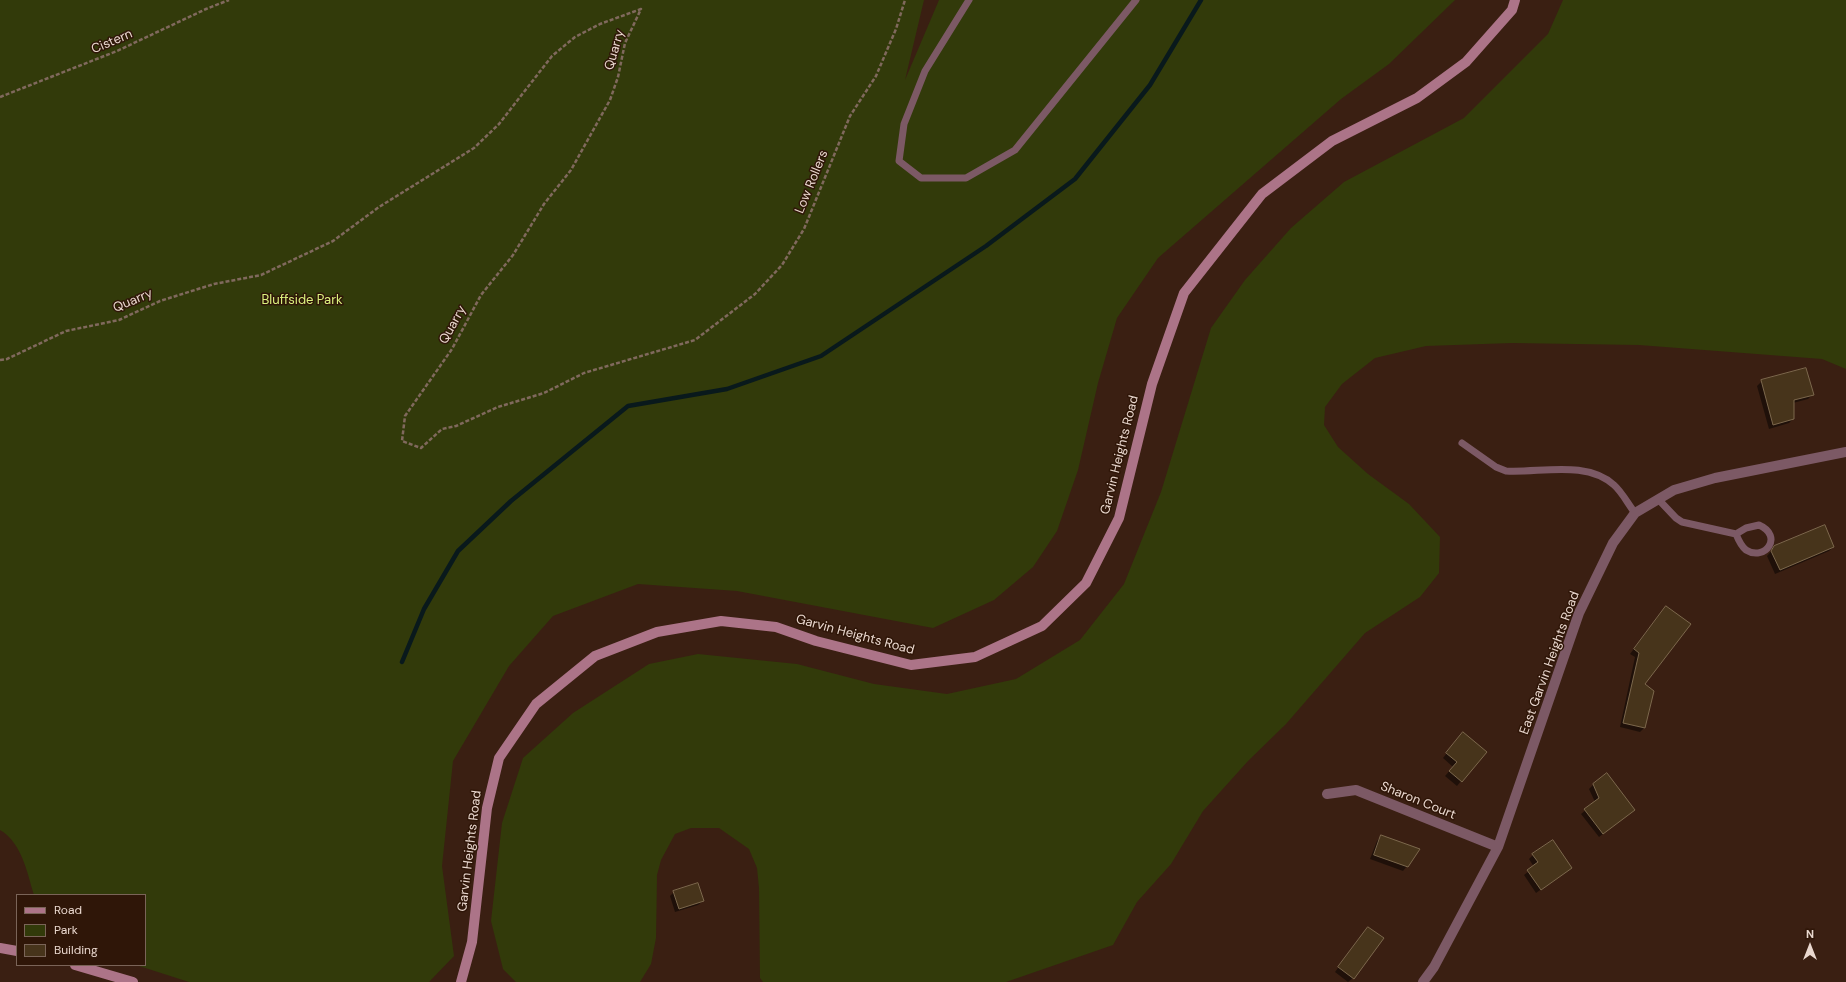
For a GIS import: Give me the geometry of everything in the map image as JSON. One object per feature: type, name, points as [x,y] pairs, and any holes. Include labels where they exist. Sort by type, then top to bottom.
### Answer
[{"type":"main road","name":"Garvin Heights Road","points":[[461,982],[472,942],[487,808],[499,758],[536,704],[596,656],[657,632],[721,621],[776,627],[816,641],[911,666],[975,657],[1042,626],[1086,583],[1119,518],[1152,384],[1184,293],[1262,194],[1332,141],[1416,98],[1466,62],[1512,10],[1515,0]]},
{"type":"main road","points":[[0,948],[16,951]]},
{"type":"main road","points":[[78,966],[133,982]]},
{"type":"street","name":"East Garvin Heights Road","points":[[1423,982],[1434,967],[1498,846],[1580,613],[1613,543],[1635,512],[1674,490],[1715,478],[1846,452]]},
{"type":"street","name":"Sharon Court","points":[[1327,794],[1356,790],[1498,846]]},
{"type":"lane","points":[[969,0],[925,71],[904,124],[899,161],[921,178],[966,178],[1015,150],[1136,0]]},
{"type":"lane","points":[[1462,443],[1496,467],[1506,471],[1573,470],[1600,475],[1615,486],[1635,512]]},
{"type":"lane","points":[[1658,499],[1676,518],[1682,522],[1736,534],[1746,528],[1759,525],[1766,528],[1770,534],[1771,542],[1766,550],[1759,553],[1752,552],[1746,550],[1736,534]]},
{"type":"path","name":"Cistern","points":[[0,97],[117,51],[206,9],[229,0]]},
{"type":"path","name":"Low Rollers","points":[[695,340],[755,294],[782,265],[804,230],[850,116],[876,76],[896,29],[905,0]]},
{"type":"path","name":"Quarry","points":[[0,360],[7,359],[66,331],[119,320],[160,301],[214,284],[261,275],[334,241],[379,207],[474,148],[499,124],[552,56],[575,37],[600,24],[641,8],[625,43],[618,76],[610,100],[571,170],[544,204],[513,255],[481,296],[452,349],[406,416],[402,441],[421,448],[442,429],[456,426],[498,407],[544,393],[584,373],[695,340]]},
{"type":"green space","name":"Bluffside Park","points":[[0,0],[924,0],[905,80],[939,0],[1455,0],[1389,64],[1341,99],[1158,258],[1117,318],[1098,383],[1078,470],[1057,531],[1033,567],[994,600],[933,628],[737,591],[638,584],[553,616],[509,666],[453,761],[442,866],[454,956],[429,982],[189,982],[139,966],[146,966],[146,894],[34,894],[19,850],[14,842],[0,830]]},
{"type":"green space","points":[[1563,0],[1846,0],[1846,369],[1822,359],[1639,345],[1512,343],[1426,346],[1375,358],[1342,384],[1325,407],[1324,425],[1338,447],[1368,474],[1409,504],[1440,537],[1439,573],[1420,597],[1365,633],[1286,724],[1248,761],[1203,811],[1171,864],[1137,902],[1113,945],[1006,982],[763,982],[760,978],[759,888],[757,868],[749,849],[719,828],[691,828],[675,834],[661,860],[657,875],[656,938],[651,964],[640,982],[516,982],[503,969],[491,921],[502,823],[523,758],[573,713],[649,664],[698,654],[797,664],[874,684],[947,694],[1016,679],[1080,640],[1124,584],[1161,492],[1211,328],[1245,280],[1291,228],[1344,182],[1464,118],[1548,34]]},
{"type":"building","points":[[1806,368],[1814,395],[1794,400],[1794,419],[1773,425],[1761,380]]},
{"type":"building","points":[[1825,525],[1834,547],[1780,570],[1771,551],[1774,546]]},
{"type":"building","points":[[1666,606],[1691,624],[1645,684],[1654,691],[1645,728],[1623,723],[1639,653],[1634,649]]},
{"type":"building","points":[[1463,732],[1487,752],[1462,782],[1449,771],[1457,762],[1446,753]]},
{"type":"building","points":[[1607,773],[1635,810],[1603,834],[1584,809],[1599,798],[1593,784]]},
{"type":"building","points":[[1381,835],[1420,849],[1408,867],[1374,855]]},
{"type":"building","points":[[1553,840],[1572,868],[1541,890],[1527,870],[1538,862],[1532,854]]},
{"type":"building","points":[[698,883],[704,901],[679,909],[673,891]]},
{"type":"building","points":[[1368,927],[1384,938],[1354,979],[1338,967]]},
{"type":"waterway","points":[[402,662],[424,609],[458,551],[511,501],[628,406],[727,389],[821,356],[986,246],[1075,179],[1150,85],[1201,0]]}]
